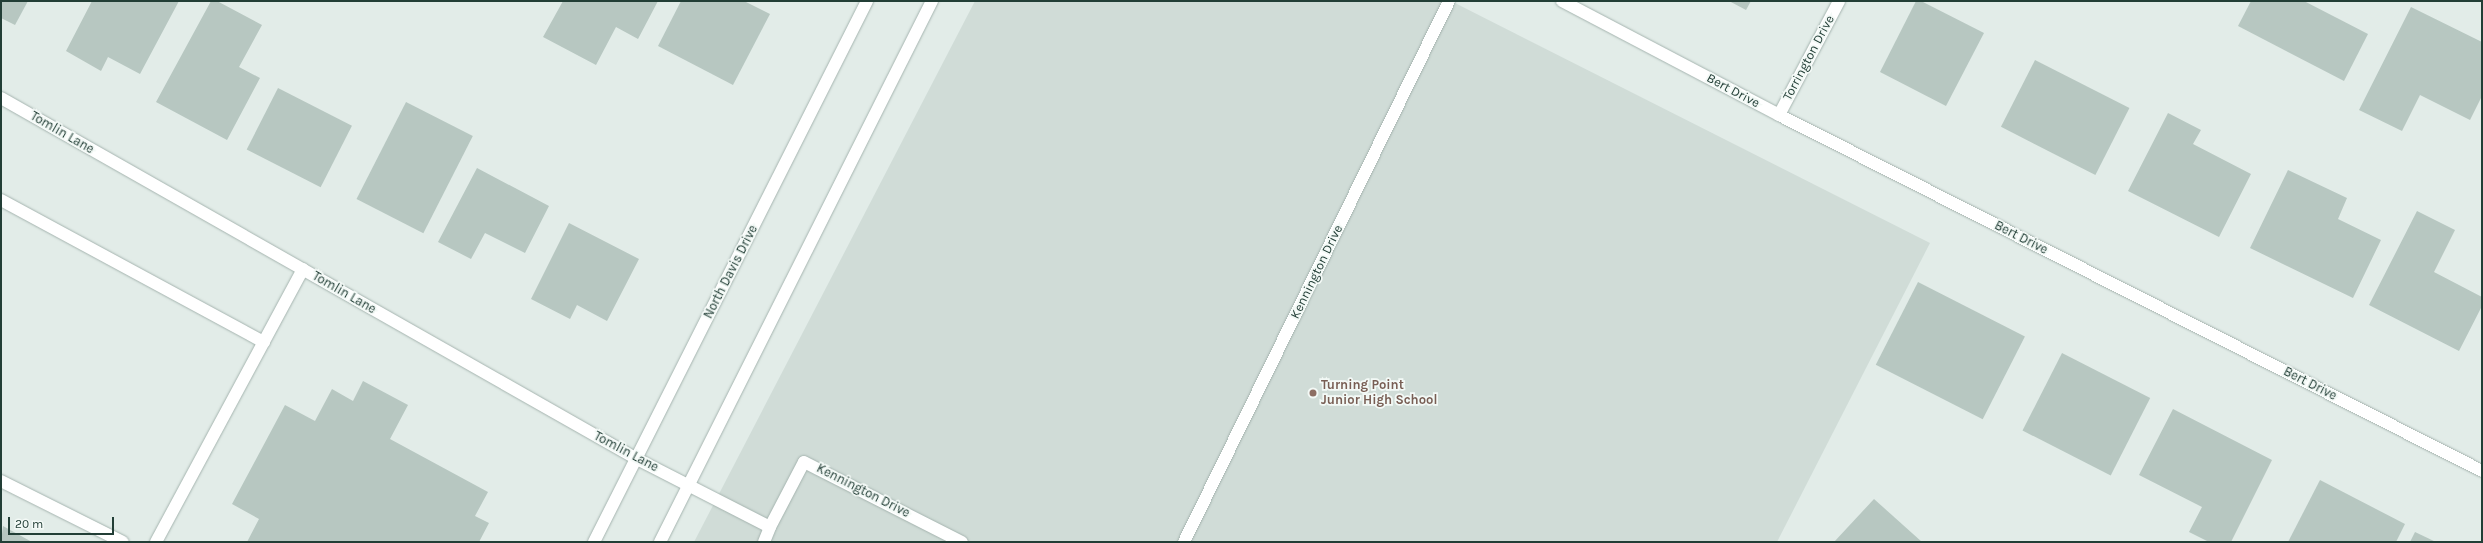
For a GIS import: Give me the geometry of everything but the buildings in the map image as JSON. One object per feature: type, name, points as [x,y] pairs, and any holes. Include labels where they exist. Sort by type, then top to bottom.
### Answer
[{"type":"street","name":"North Davis Drive","points":[[594,542],[867,1]]},
{"type":"street","points":[[660,542],[932,1]]},
{"type":"street","name":"Kennington Drive","points":[[1184,542],[1449,1]]},
{"type":"street","name":"Bert Drive","points":[[1562,1],[1779,115],[2482,472]]},
{"type":"street","name":"Torrington Drive","points":[[1779,115],[1839,1]]},
{"type":"street","name":"Tomlin Lane","points":[[1,98],[637,459],[689,484]]},
{"type":"street","points":[[1,200],[264,342]]},
{"type":"street","points":[[156,542],[303,269]]},
{"type":"street","name":"Kennington Drive","points":[[770,527],[804,462],[962,542]]},
{"type":"street","points":[[1,480],[123,542]]},
{"type":"street","points":[[689,484],[770,527],[764,542]]},
{"type":"shaded area","name":"Turning Point Junior High School","points":[[975,1],[1451,1],[1930,243],[1777,542],[694,542]]},
{"type":"place","name":"Turning Point Junior High School","points":[[1313,393]]}]
